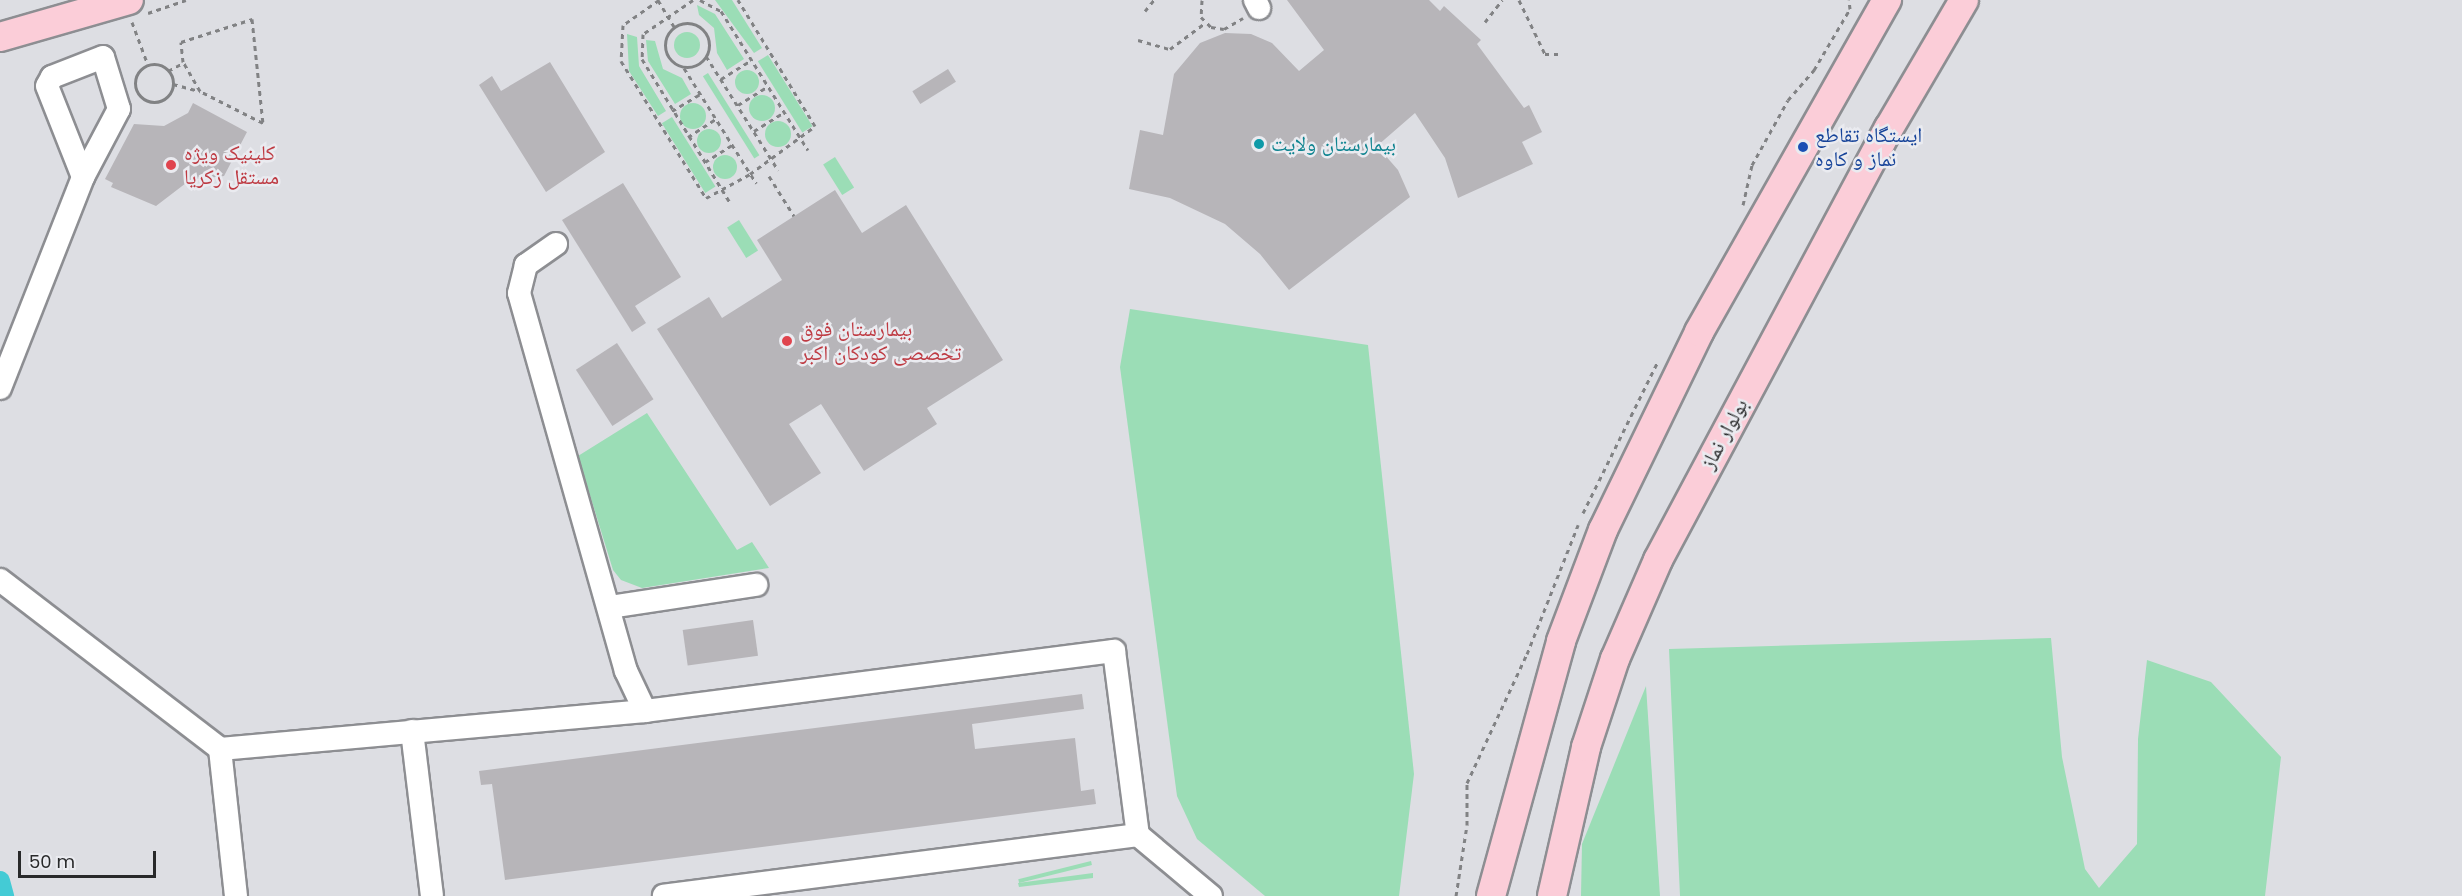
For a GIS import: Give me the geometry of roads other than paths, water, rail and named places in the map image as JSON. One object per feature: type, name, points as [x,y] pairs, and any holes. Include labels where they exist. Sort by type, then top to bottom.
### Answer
[{"type":"main road","points":[[1867,0],[1869,29]]},
{"type":"main road","points":[[1491,896],[1561,641],[1603,530],[1699,332],[1887,0]]},
{"type":"main road","name":"بولوار نماز","points":[[1552,896],[1586,747],[1615,659],[1658,560],[1883,138],[1964,0]]},
{"type":"main road","points":[[0,37],[130,13]]},
{"type":"lane","points":[[0,388],[83,177],[119,109],[103,57],[52,77],[47,86],[83,177]]},
{"type":"lane","points":[[556,244],[526,265],[519,293],[610,607],[626,671],[645,711]]},
{"type":"lane","points":[[0,580],[219,749],[645,711],[1114,651],[1138,835],[1211,896]]},
{"type":"lane","points":[[610,607],[756,585]]},
{"type":"lane","points":[[412,731],[432,896]]},
{"type":"lane","points":[[219,749],[236,896]]},
{"type":"lane","points":[[664,896],[822,886],[1138,835]]},
{"type":"waterway","points":[[0,881],[4,896]]},
{"type":"place","name":"بیمارستان ولایت","points":[[1259,144]]},
{"type":"place","name":"ایستگاه تقاطع نماز و کاوه","points":[[1803,147]]},
{"type":"place","name":"کلینیک ویژه مستقل زکریا","points":[[171,165]]},
{"type":"place","name":"بیمارستان فوق تخصصی کودکان اکبر","points":[[787,341]]}]
